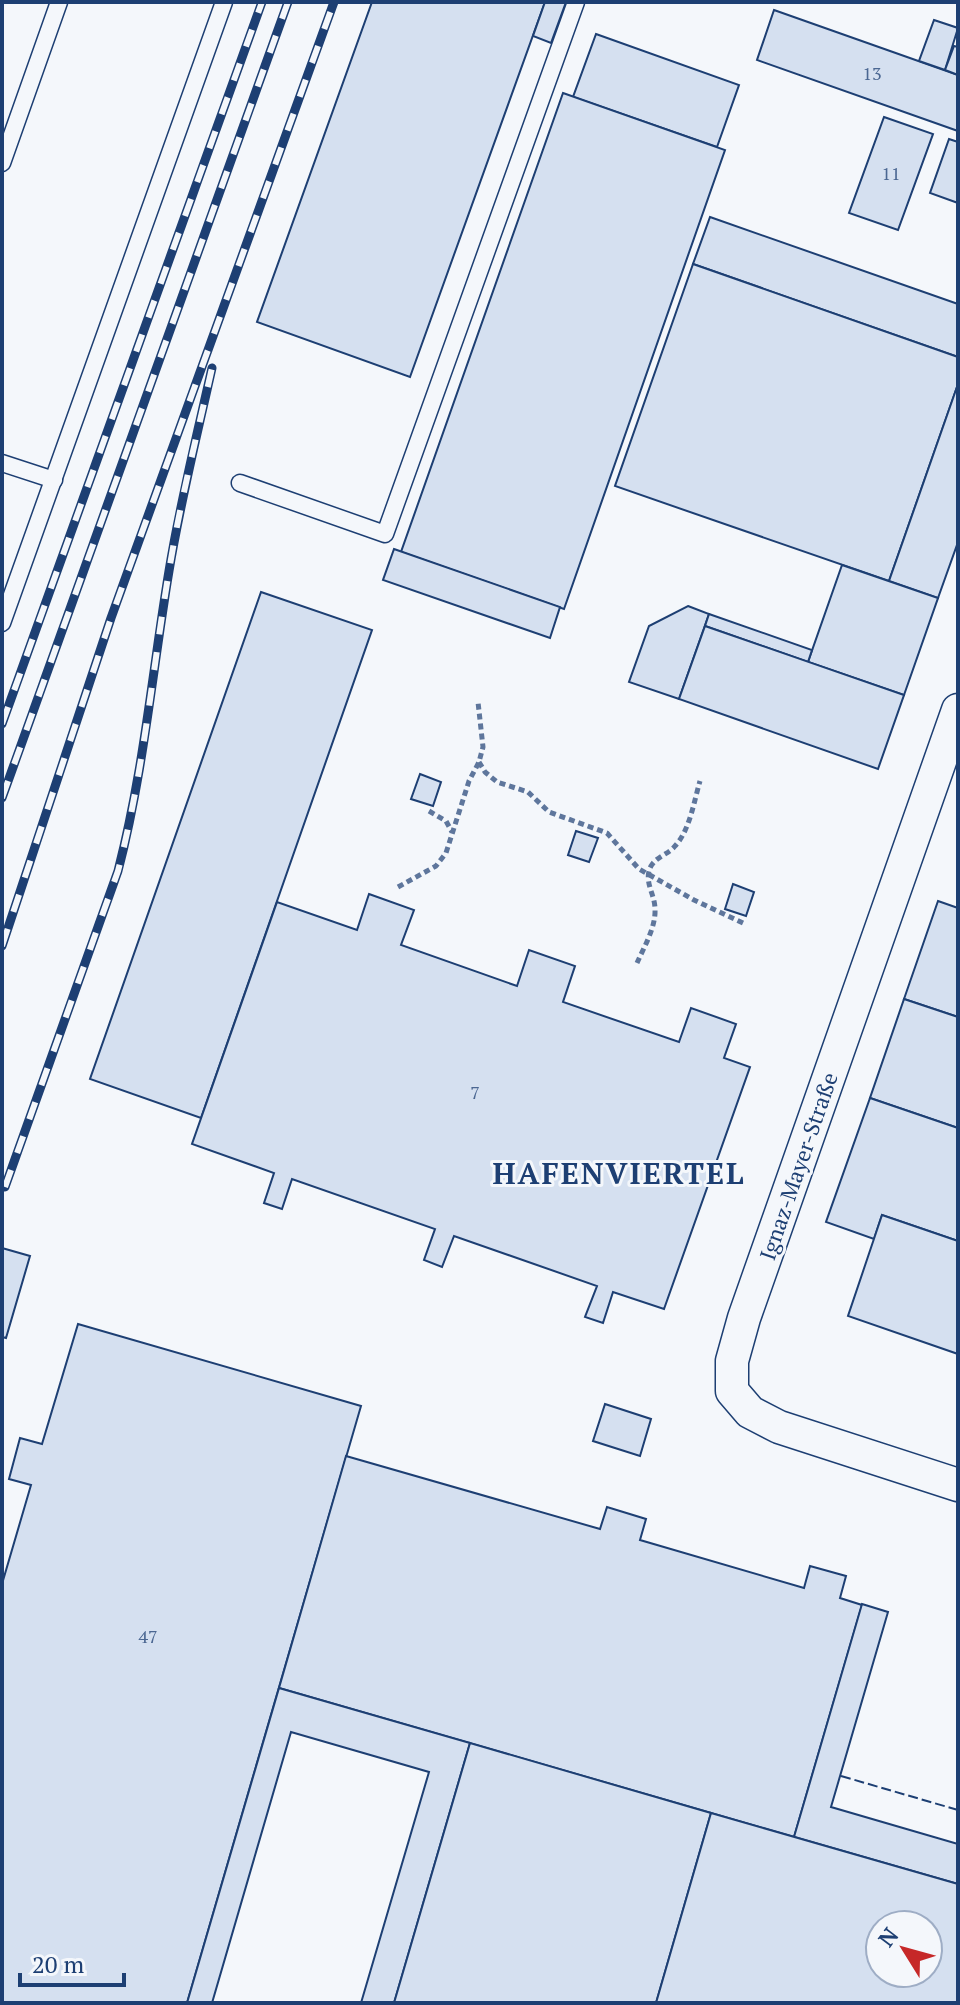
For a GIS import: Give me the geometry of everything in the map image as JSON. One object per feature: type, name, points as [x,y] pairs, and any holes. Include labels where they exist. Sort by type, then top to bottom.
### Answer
[{"type":"street","name":"Ignaz-Mayer-Straße","points":[[958,710],[948,768],[744,1318],[732,1361],[732,1391],[750,1412],[779,1427],[958,1485]]},
{"type":"lane","points":[[2,163],[59,2]]},
{"type":"lane","points":[[2,623],[224,2]]},
{"type":"lane","points":[[240,483],[385,534],[576,2]]},
{"type":"lane","points":[[2,463],[54,480]]},
{"type":"path","points":[[398,887],[436,866],[446,853],[483,747],[478,702]]},
{"type":"path","points":[[479,762],[497,782],[528,792],[549,812],[607,833],[639,869],[745,924]]},
{"type":"path","points":[[637,963],[653,926],[655,909],[648,879],[650,867],[675,847],[689,820],[700,781]]},
{"type":"path","points":[[429,811],[446,821],[452,833]]},
{"type":"building","points":[[372,2],[545,2],[410,377],[257,322]]},
{"type":"building","points":[[545,2],[566,2],[551,43],[533,36]]},
{"type":"building","points":[[774,10],[958,75],[958,131],[757,60]]},
{"type":"building","points":[[934,20],[958,28],[945,70],[919,61]]},
{"type":"building","points":[[596,34],[739,85],[717,147],[573,97]]},
{"type":"building","points":[[954,46],[958,47],[958,75],[945,70]]},
{"type":"building","points":[[563,93],[725,150],[564,609],[401,552]]},
{"type":"building","points":[[884,117],[933,134],[898,230],[849,213]]},
{"type":"building","points":[[949,139],[958,142],[958,203],[930,193]]},
{"type":"building","points":[[710,217],[958,304],[958,357],[693,264]]},
{"type":"building","points":[[693,264],[958,357],[958,384],[889,581],[615,486]]},
{"type":"building","points":[[958,384],[958,542],[938,598],[889,581]]},
{"type":"building","points":[[394,549],[560,607],[550,638],[383,580]]},
{"type":"building","points":[[842,565],[938,598],[904,695],[808,662]]},
{"type":"building","points":[[261,592],[372,630],[201,1118],[90,1079]]},
{"type":"building","points":[[688,606],[709,614],[679,699],[629,682],[649,626]]},
{"type":"building","points":[[709,614],[812,650],[808,662],[705,626]]},
{"type":"building","points":[[705,626],[904,695],[878,769],[679,699]]},
{"type":"building","points":[[420,774],[441,782],[433,806],[411,799]]},
{"type":"building","points":[[576,831],[598,838],[589,862],[568,855]]},
{"type":"building","points":[[733,884],[754,892],[746,916],[725,909]]},
{"type":"building","points":[[369,894],[414,910],[401,945],[517,986],[529,950],[575,966],[563,1002],[679,1042],[691,1008],[736,1024],[724,1058],[750,1067],[664,1309],[613,1292],[603,1323],[585,1317],[597,1286],[454,1236],[442,1267],[424,1260],[435,1229],[292,1179],[282,1209],[264,1203],[274,1173],[192,1144],[277,902],[357,930]]},
{"type":"building","points":[[938,901],[958,908],[958,1017],[904,999]]},
{"type":"building","points":[[904,999],[958,1017],[958,1128],[870,1098]]},
{"type":"building","points":[[870,1098],[958,1128],[958,1241],[882,1215],[874,1239],[826,1222]]},
{"type":"building","points":[[882,1215],[958,1241],[958,1354],[848,1316]]},
{"type":"building","points":[[2,1248],[30,1256],[6,1338],[2,1337]]},
{"type":"building","points":[[78,1324],[361,1406],[187,2003],[2,2003],[2,1584],[31,1485],[9,1479],[20,1438],[42,1444]]},
{"type":"building","points":[[605,1404],[651,1419],[640,1456],[593,1441]]},
{"type":"building","points":[[346,1456],[600,1529],[607,1507],[646,1519],[640,1540],[804,1588],[810,1566],[846,1576],[840,1598],[862,1605],[794,1837],[279,1688]]},
{"type":"building","points":[[862,1604],[888,1612],[831,1807],[958,1844],[958,1884],[794,1837]]},
{"type":"building","points":[[279,1688],[470,1743],[394,2003],[361,2003],[429,1772],[291,1732],[212,2003],[187,2003]]},
{"type":"building","points":[[470,1743],[711,1813],[656,2003],[394,2003]]},
{"type":"building","points":[[711,1813],[958,1884],[958,2003],[656,2003]]},
{"type":"railway","points":[[2,724],[262,2]]},
{"type":"railway","points":[[2,798],[288,2]]},
{"type":"railway","points":[[2,946],[111,618],[334,2]]},
{"type":"railway","points":[[5,1187],[118,871],[141,759],[173,546],[212,368]]},
{"type":"fence","points":[[841,1776],[958,1810]]},
{"type":"district","name":"HAFENVIERTEL","points":[[619,1173]]}]
